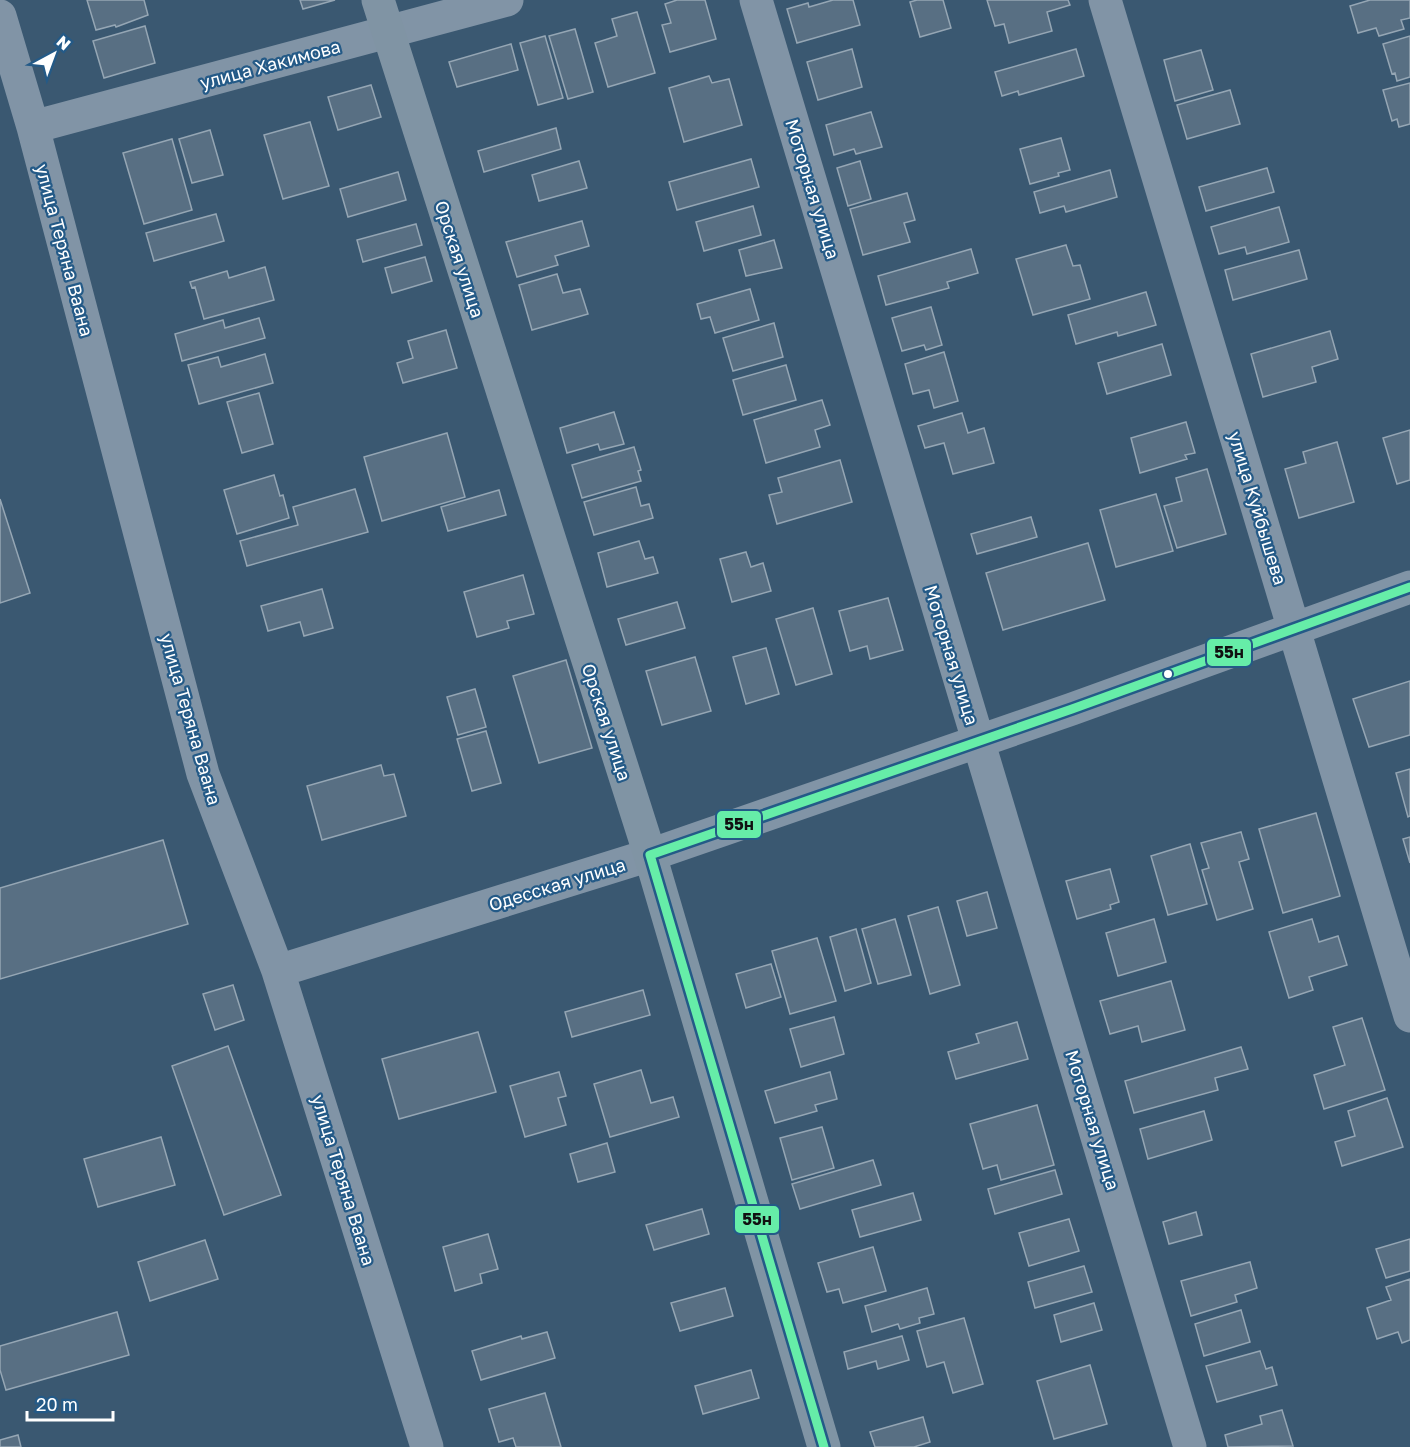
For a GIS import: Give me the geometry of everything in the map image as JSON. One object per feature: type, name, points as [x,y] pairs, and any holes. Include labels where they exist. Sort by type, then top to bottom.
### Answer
[{"type":"main road","name":"Орская улица","points":[[378,0],[650,855],[824,1447]]},
{"type":"street","name":"улица Хакимова","points":[[33,127],[507,0]]},
{"type":"street","name":"Моторная улица","points":[[756,0],[1190,1447]]},
{"type":"street","name":"улица Куйбышева","points":[[1105,0],[1410,1016]]},
{"type":"street","name":"улица Теряна Ваана","points":[[0,16],[33,127],[203,774],[278,971],[427,1447]]},
{"type":"street","name":"Одесская улица","points":[[278,971],[650,855],[979,742],[1410,587]]},
{"type":"building","points":[[87,0],[144,0],[148,15],[116,27],[115,25],[96,30]]},
{"type":"building","points":[[300,0],[335,0],[303,9]]},
{"type":"building","points":[[677,0],[705,0],[716,39],[670,52],[662,25],[671,23],[665,4]]},
{"type":"building","points":[[833,0],[853,0],[860,25],[797,43],[787,9],[808,3],[809,7]]},
{"type":"building","points":[[943,0],[951,28],[920,37],[910,2]]},
{"type":"building","points":[[987,0],[1068,0],[1070,5],[1047,12],[1052,31],[1009,43],[1004,24],[995,26]]},
{"type":"building","points":[[1370,0],[1410,0],[1410,18],[1401,20],[1404,29],[1379,36],[1376,28],[1358,33],[1350,6]]},
{"type":"building","points":[[637,12],[655,73],[608,87],[595,43],[617,36],[612,19]]},
{"type":"building","points":[[145,26],[155,63],[104,78],[93,41]]},
{"type":"building","points":[[575,29],[593,92],[568,99],[549,36]]},
{"type":"building","points":[[545,36],[563,98],[538,105],[520,43]]},
{"type":"building","points":[[1410,36],[1410,77],[1397,81],[1395,73],[1392,74],[1383,44]]},
{"type":"building","points":[[511,44],[518,70],[457,87],[449,62]]},
{"type":"building","points":[[852,49],[862,87],[818,100],[807,62]]},
{"type":"building","points":[[1076,49],[1084,76],[1019,95],[1018,91],[1002,96],[995,72]]},
{"type":"building","points":[[1201,50],[1213,90],[1175,101],[1164,60]]},
{"type":"building","points":[[709,76],[712,83],[729,79],[742,125],[684,142],[669,88]]},
{"type":"building","points":[[1410,83],[1410,124],[1399,127],[1397,119],[1392,121],[1383,90]]},
{"type":"building","points":[[371,85],[381,117],[338,130],[328,97]]},
{"type":"building","points":[[1230,90],[1240,124],[1187,139],[1177,105]]},
{"type":"building","points":[[871,112],[882,147],[856,154],[854,149],[834,155],[826,125]]},
{"type":"building","points":[[310,122],[329,186],[283,199],[264,135]]},
{"type":"building","points":[[556,128],[561,149],[484,172],[478,151]]},
{"type":"building","points":[[210,130],[223,175],[192,183],[179,139]]},
{"type":"building","points":[[1061,138],[1070,170],[1058,173],[1059,176],[1030,184],[1020,149]]},
{"type":"building","points":[[172,139],[192,210],[144,224],[123,153]]},
{"type":"building","points":[[751,159],[759,187],[677,210],[669,182]]},
{"type":"building","points":[[579,161],[587,188],[539,201],[532,175]]},
{"type":"building","points":[[860,161],[871,199],[848,206],[837,168]]},
{"type":"building","points":[[1267,168],[1274,192],[1206,211],[1199,187]]},
{"type":"building","points":[[1110,170],[1117,197],[1066,212],[1064,206],[1040,213],[1034,192]]},
{"type":"building","points":[[398,172],[406,200],[348,217],[340,189]]},
{"type":"building","points":[[907,193],[915,220],[904,223],[910,242],[863,255],[850,209]]},
{"type":"building","points":[[753,206],[761,235],[704,251],[696,222]]},
{"type":"building","points":[[1279,207],[1289,242],[1247,254],[1245,247],[1219,254],[1211,227]]},
{"type":"building","points":[[216,214],[224,241],[154,261],[146,233]]},
{"type":"building","points":[[582,221],[589,246],[555,256],[558,265],[517,277],[506,242]]},
{"type":"building","points":[[416,224],[422,245],[363,262],[357,240]]},
{"type":"building","points":[[774,240],[782,268],[746,276],[739,250]]},
{"type":"building","points":[[1066,245],[1073,266],[1080,265],[1090,299],[1033,315],[1016,259]]},
{"type":"building","points":[[971,249],[978,273],[947,282],[949,288],[886,305],[878,276]]},
{"type":"building","points":[[1299,250],[1307,279],[1233,300],[1225,270]]},
{"type":"building","points":[[425,257],[432,281],[392,293],[385,268]]},
{"type":"building","points":[[265,267],[274,300],[204,319],[195,287],[192,288],[190,282],[227,271],[229,278]]},
{"type":"building","points":[[557,274],[563,293],[580,289],[588,314],[532,330],[519,285]]},
{"type":"building","points":[[750,289],[759,320],[715,333],[710,317],[701,319],[697,304]]},
{"type":"building","points":[[1146,292],[1156,325],[1118,336],[1117,332],[1076,344],[1068,315]]},
{"type":"building","points":[[931,307],[942,345],[926,350],[924,345],[902,351],[892,318]]},
{"type":"building","points":[[259,318],[265,338],[182,361],[175,334],[223,320],[225,328]]},
{"type":"building","points":[[774,323],[783,357],[733,371],[723,338]]},
{"type":"building","points":[[446,330],[457,368],[403,383],[397,363],[413,358],[408,341]]},
{"type":"building","points":[[1330,331],[1338,359],[1312,367],[1316,382],[1263,397],[1251,354]]},
{"type":"building","points":[[1162,344],[1171,375],[1107,394],[1098,363]]},
{"type":"building","points":[[944,352],[958,401],[934,408],[929,390],[913,394],[905,364]]},
{"type":"building","points":[[265,354],[273,383],[199,404],[188,365],[218,357],[221,367]]},
{"type":"building","points":[[786,365],[796,400],[743,415],[733,380]]},
{"type":"building","points":[[259,393],[273,444],[242,453],[227,402]]},
{"type":"building","points":[[822,400],[830,425],[815,430],[820,447],[766,463],[754,420]]},
{"type":"building","points":[[614,412],[624,444],[600,450],[598,444],[567,453],[560,428]]},
{"type":"building","points":[[962,413],[968,433],[984,428],[994,463],[953,474],[944,443],[925,448],[918,426]]},
{"type":"building","points":[[1186,422],[1195,453],[1185,455],[1187,459],[1140,473],[1131,438]]},
{"type":"building","points":[[1410,430],[1410,480],[1397,484],[1383,438]]},
{"type":"building","points":[[447,433],[465,497],[382,521],[364,457]]},
{"type":"building","points":[[1337,442],[1354,502],[1299,518],[1285,469],[1306,463],[1303,452]]},
{"type":"building","points":[[634,447],[641,470],[638,471],[641,481],[582,498],[572,465]]},
{"type":"building","points":[[840,460],[852,502],[777,524],[769,495],[782,492],[778,478]]},
{"type":"building","points":[[1207,469],[1226,534],[1177,548],[1164,506],[1182,501],[1176,478]]},
{"type":"building","points":[[274,475],[280,496],[283,495],[289,518],[237,534],[224,490]]},
{"type":"building","points":[[636,487],[641,506],[649,504],[653,518],[594,535],[584,502]]},
{"type":"building","points":[[355,489],[368,532],[247,566],[240,541],[298,525],[293,507]]},
{"type":"building","points":[[499,490],[506,515],[448,531],[441,507]]},
{"type":"building","points":[[1156,494],[1173,551],[1116,567],[1100,510]]},
{"type":"building","points":[[0,499],[30,593],[0,603]]},
{"type":"building","points":[[1031,517],[1037,537],[977,554],[971,534]]},
{"type":"building","points":[[639,541],[645,559],[653,557],[658,573],[607,587],[598,553]]},
{"type":"building","points":[[1088,543],[1105,600],[1003,630],[986,573]]},
{"type":"building","points":[[746,552],[751,567],[763,563],[771,591],[732,602],[720,559]]},
{"type":"building","points":[[523,575],[534,614],[507,621],[509,628],[477,637],[464,592]]},
{"type":"building","points":[[322,589],[333,628],[304,636],[300,622],[268,631],[261,606]]},
{"type":"building","points":[[888,598],[903,650],[870,659],[867,646],[850,651],[839,611]]},
{"type":"building","points":[[677,602],[685,628],[626,645],[618,619]]},
{"type":"building","points":[[813,608],[832,674],[796,685],[776,619]]},
{"type":"building","points":[[766,648],[779,694],[746,704],[733,657]]},
{"type":"building","points":[[695,657],[711,711],[662,725],[646,671]]},
{"type":"building","points":[[566,660],[592,748],[539,763],[513,676]]},
{"type":"building","points":[[1410,681],[1410,735],[1369,747],[1353,699]]},
{"type":"building","points":[[475,689],[486,727],[458,735],[447,697]]},
{"type":"building","points":[[486,731],[501,783],[472,791],[457,739]]},
{"type":"building","points":[[381,765],[384,776],[394,774],[406,816],[322,840],[307,786]]},
{"type":"building","points":[[1410,769],[1410,816],[1408,817],[1396,773]]},
{"type":"building","points":[[1316,813],[1340,896],[1283,913],[1259,829]]},
{"type":"building","points":[[1241,832],[1249,859],[1239,862],[1253,909],[1217,920],[1202,870],[1209,868],[1201,843]]},
{"type":"building","points":[[1410,837],[1410,863],[1403,839]]},
{"type":"building","points":[[163,840],[188,924],[0,979],[0,888]]},
{"type":"building","points":[[1190,844],[1207,904],[1168,915],[1151,856]]},
{"type":"building","points":[[1110,869],[1119,902],[1110,905],[1111,909],[1077,919],[1066,881]]},
{"type":"building","points":[[987,892],[997,928],[967,936],[957,901]]},
{"type":"building","points":[[938,907],[960,985],[930,994],[908,916]]},
{"type":"building","points":[[895,919],[911,975],[878,984],[862,929]]},
{"type":"building","points":[[1154,919],[1166,962],[1118,976],[1106,933]]},
{"type":"building","points":[[1312,919],[1319,942],[1338,936],[1347,965],[1309,977],[1313,990],[1289,998],[1269,932]]},
{"type":"building","points":[[856,929],[871,983],[845,991],[830,937]]},
{"type":"building","points":[[817,938],[836,1001],[790,1014],[772,951]]},
{"type":"building","points":[[771,964],[781,997],[746,1008],[736,974]]},
{"type":"building","points":[[1171,981],[1185,1030],[1142,1042],[1138,1026],[1110,1034],[1100,1001]]},
{"type":"building","points":[[233,985],[244,1020],[215,1030],[203,994]]},
{"type":"building","points":[[643,990],[650,1015],[572,1037],[565,1012]]},
{"type":"building","points":[[834,1017],[844,1054],[801,1067],[790,1029]]},
{"type":"building","points":[[1362,1018],[1385,1090],[1324,1109],[1314,1075],[1345,1065],[1333,1027]]},
{"type":"building","points":[[1017,1022],[1028,1059],[956,1079],[948,1052],[979,1043],[976,1034]]},
{"type":"building","points":[[478,1032],[496,1092],[399,1119],[382,1059]]},
{"type":"building","points":[[228,1046],[281,1195],[224,1215],[172,1066]]},
{"type":"building","points":[[1241,1047],[1248,1069],[1215,1078],[1218,1090],[1134,1113],[1125,1081]]},
{"type":"building","points":[[641,1070],[651,1103],[673,1097],[679,1117],[610,1137],[594,1084]]},
{"type":"building","points":[[559,1072],[566,1096],[558,1098],[566,1125],[525,1137],[510,1086]]},
{"type":"building","points":[[830,1072],[837,1099],[815,1105],[817,1111],[775,1123],[765,1091]]},
{"type":"building","points":[[1387,1098],[1403,1147],[1342,1166],[1335,1142],[1355,1136],[1348,1111]]},
{"type":"building","points":[[1037,1105],[1054,1165],[1001,1180],[997,1165],[983,1169],[970,1124]]},
{"type":"building","points":[[1204,1111],[1212,1140],[1148,1159],[1140,1129]]},
{"type":"building","points":[[822,1127],[834,1168],[792,1180],[780,1138]]},
{"type":"building","points":[[161,1137],[175,1185],[98,1207],[84,1159]]},
{"type":"building","points":[[607,1143],[615,1172],[578,1182],[570,1154]]},
{"type":"building","points":[[873,1160],[881,1185],[800,1209],[792,1184]]},
{"type":"building","points":[[1055,1170],[1062,1194],[995,1214],[988,1189]]},
{"type":"building","points":[[913,1193],[921,1220],[860,1237],[852,1210]]},
{"type":"building","points":[[702,1209],[709,1234],[654,1250],[646,1225]]},
{"type":"building","points":[[1196,1212],[1202,1235],[1169,1244],[1163,1222]]},
{"type":"building","points":[[1069,1219],[1079,1251],[1029,1266],[1019,1233]]},
{"type":"building","points":[[488,1234],[498,1269],[480,1274],[482,1283],[455,1291],[443,1247]]},
{"type":"building","points":[[1410,1239],[1410,1271],[1386,1278],[1376,1249]]},
{"type":"building","points":[[205,1240],[218,1279],[150,1301],[138,1262]]},
{"type":"building","points":[[873,1247],[886,1291],[843,1303],[839,1289],[827,1292],[818,1263]]},
{"type":"building","points":[[1250,1262],[1257,1288],[1235,1295],[1237,1302],[1191,1316],[1181,1281]]},
{"type":"building","points":[[1084,1266],[1092,1292],[1035,1308],[1028,1282]]},
{"type":"building","points":[[1410,1279],[1410,1340],[1402,1343],[1398,1332],[1377,1339],[1367,1308],[1391,1300],[1386,1287]]},
{"type":"building","points":[[725,1288],[733,1316],[680,1331],[671,1303]]},
{"type":"building","points":[[927,1288],[934,1314],[919,1318],[920,1323],[900,1329],[898,1324],[872,1332],[865,1306]]},
{"type":"building","points":[[1094,1303],[1102,1330],[1061,1342],[1054,1315]]},
{"type":"building","points":[[1241,1310],[1250,1342],[1204,1356],[1195,1324]]},
{"type":"building","points":[[117,1312],[129,1355],[6,1390],[0,1370],[0,1346]]},
{"type":"building","points":[[964,1318],[983,1384],[953,1393],[944,1362],[927,1367],[917,1331]]},
{"type":"building","points":[[547,1332],[555,1358],[481,1380],[472,1351],[521,1336],[522,1339]]},
{"type":"building","points":[[902,1336],[909,1360],[878,1369],[876,1361],[848,1369],[844,1352]]},
{"type":"building","points":[[1260,1351],[1266,1369],[1272,1367],[1277,1385],[1217,1402],[1206,1366]]},
{"type":"building","points":[[1090,1365],[1107,1424],[1054,1439],[1037,1381]]},
{"type":"building","points":[[751,1370],[759,1398],[703,1414],[695,1386]]},
{"type":"building","points":[[545,1393],[561,1447],[516,1447],[513,1438],[499,1442],[489,1409]]},
{"type":"building","points":[[1282,1410],[1293,1446],[1228,1447],[1225,1435],[1262,1424],[1260,1416]]},
{"type":"building","points":[[923,1417],[930,1442],[914,1447],[875,1447],[870,1432]]},
{"type":"building","points":[[18,1435],[21,1447],[0,1447],[0,1440]]},
{"type":"transit line","name":"55н","points":[[824,1447],[650,855],[1072,709],[1410,587]]}]
